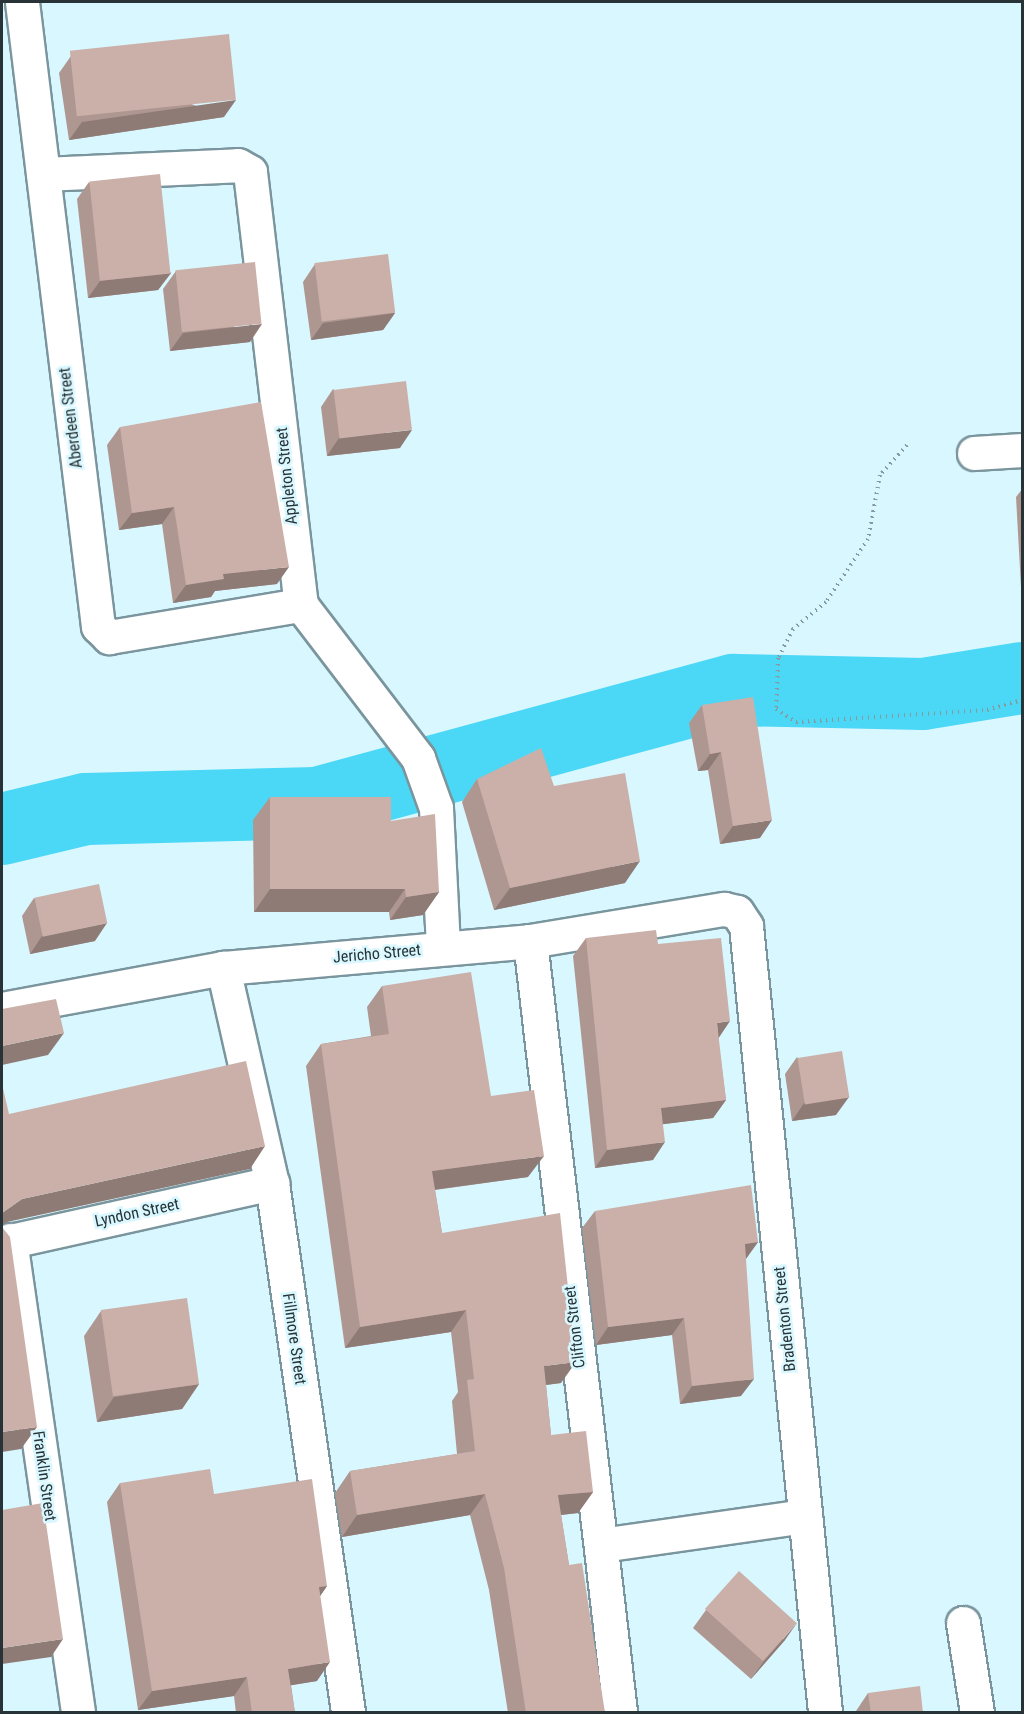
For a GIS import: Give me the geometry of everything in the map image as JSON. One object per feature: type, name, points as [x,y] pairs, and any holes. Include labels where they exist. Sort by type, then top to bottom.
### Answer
[{"type":"street","name":"Aberdeen Street","points":[[22,2],[98,626],[109,637],[301,605]]},
{"type":"street","name":"Appleton Street","points":[[43,174],[238,165],[250,172],[301,605]]},
{"type":"street","points":[[974,453],[1023,450]]},
{"type":"street","points":[[301,605],[418,758],[436,808],[443,948]]},
{"type":"street","name":"Jericho Street","points":[[2,1009],[223,968],[530,941],[724,909],[737,912],[746,926]]},
{"type":"street","name":"Bradenton Street","points":[[746,926],[825,1713]]},
{"type":"street","name":"Clifton Street","points":[[530,941],[620,1713]]},
{"type":"street","name":"Fillmore Street","points":[[223,968],[272,1183],[348,1713]]},
{"type":"street","name":"Lyndon Street","points":[[6,1242],[272,1183]]},
{"type":"street","name":"Franklin Street","points":[[6,1242],[78,1713]]},
{"type":"street","points":[[601,1545],[805,1516]]},
{"type":"street","points":[[963,1623],[977,1713]]},
{"type":"path","points":[[908,445],[880,475],[868,539],[826,602],[793,629],[778,658],[776,709],[796,722],[987,710],[1023,700]]},
{"type":"building","points":[[229,34],[236,100],[77,116],[70,51]]},
{"type":"building","points":[[160,174],[170,273],[100,281],[89,181]]},
{"type":"building","points":[[388,254],[395,313],[322,322],[315,263]]},
{"type":"building","points":[[255,262],[261,324],[182,332],[175,270]]},
{"type":"building","points":[[406,381],[412,430],[340,439],[334,390]]},
{"type":"building","points":[[261,402],[289,567],[223,574],[224,579],[186,585],[174,507],[132,513],[120,427]]},
{"type":"building","points":[[753,697],[772,820],[733,826],[721,752],[710,754],[702,705]]},
{"type":"building","points":[[541,748],[554,786],[625,773],[640,861],[510,888],[477,779]]},
{"type":"building","points":[[270,797],[391,797],[391,821],[435,814],[439,892],[406,897],[405,889],[270,889]]},
{"type":"building","points":[[99,884],[107,923],[43,937],[34,898]]},
{"type":"building","points":[[656,930],[658,944],[721,938],[730,1021],[717,1023],[726,1100],[661,1108],[665,1142],[607,1150],[586,938]]},
{"type":"building","points":[[471,972],[491,1096],[534,1090],[544,1156],[432,1171],[442,1233],[560,1213],[576,1362],[544,1366],[551,1435],[586,1431],[593,1492],[558,1495],[569,1565],[582,1563],[605,1713],[526,1713],[504,1568],[485,1494],[357,1515],[350,1471],[475,1451],[467,1380],[474,1379],[466,1310],[360,1327],[321,1044],[389,1034],[382,986]]},
{"type":"building","points":[[56,999],[64,1033],[2,1046],[2,1009]]},
{"type":"building","points":[[842,1051],[849,1097],[805,1104],[798,1058]]},
{"type":"building","points":[[246,1061],[265,1146],[22,1199],[2,1213],[2,1084],[9,1114]]},
{"type":"building","points":[[751,1185],[758,1242],[745,1244],[754,1379],[692,1386],[684,1318],[608,1327],[595,1211]]},
{"type":"building","points":[[2,1227],[10,1237],[37,1427],[2,1432]]},
{"type":"building","points":[[187,1298],[199,1384],[113,1396],[101,1310]]},
{"type":"building","points":[[210,1469],[214,1494],[312,1479],[327,1586],[319,1587],[330,1662],[288,1669],[295,1713],[252,1713],[247,1677],[152,1691],[120,1483]]},
{"type":"building","points":[[43,1503],[63,1639],[2,1648],[2,1510]]},
{"type":"building","points":[[739,1571],[797,1623],[763,1661],[705,1609]]},
{"type":"building","points":[[920,1686],[923,1713],[871,1713],[868,1693]]},
{"type":"waterway","points":[[2,829],[86,809],[317,803],[734,690],[923,694],[1022,678]]}]
